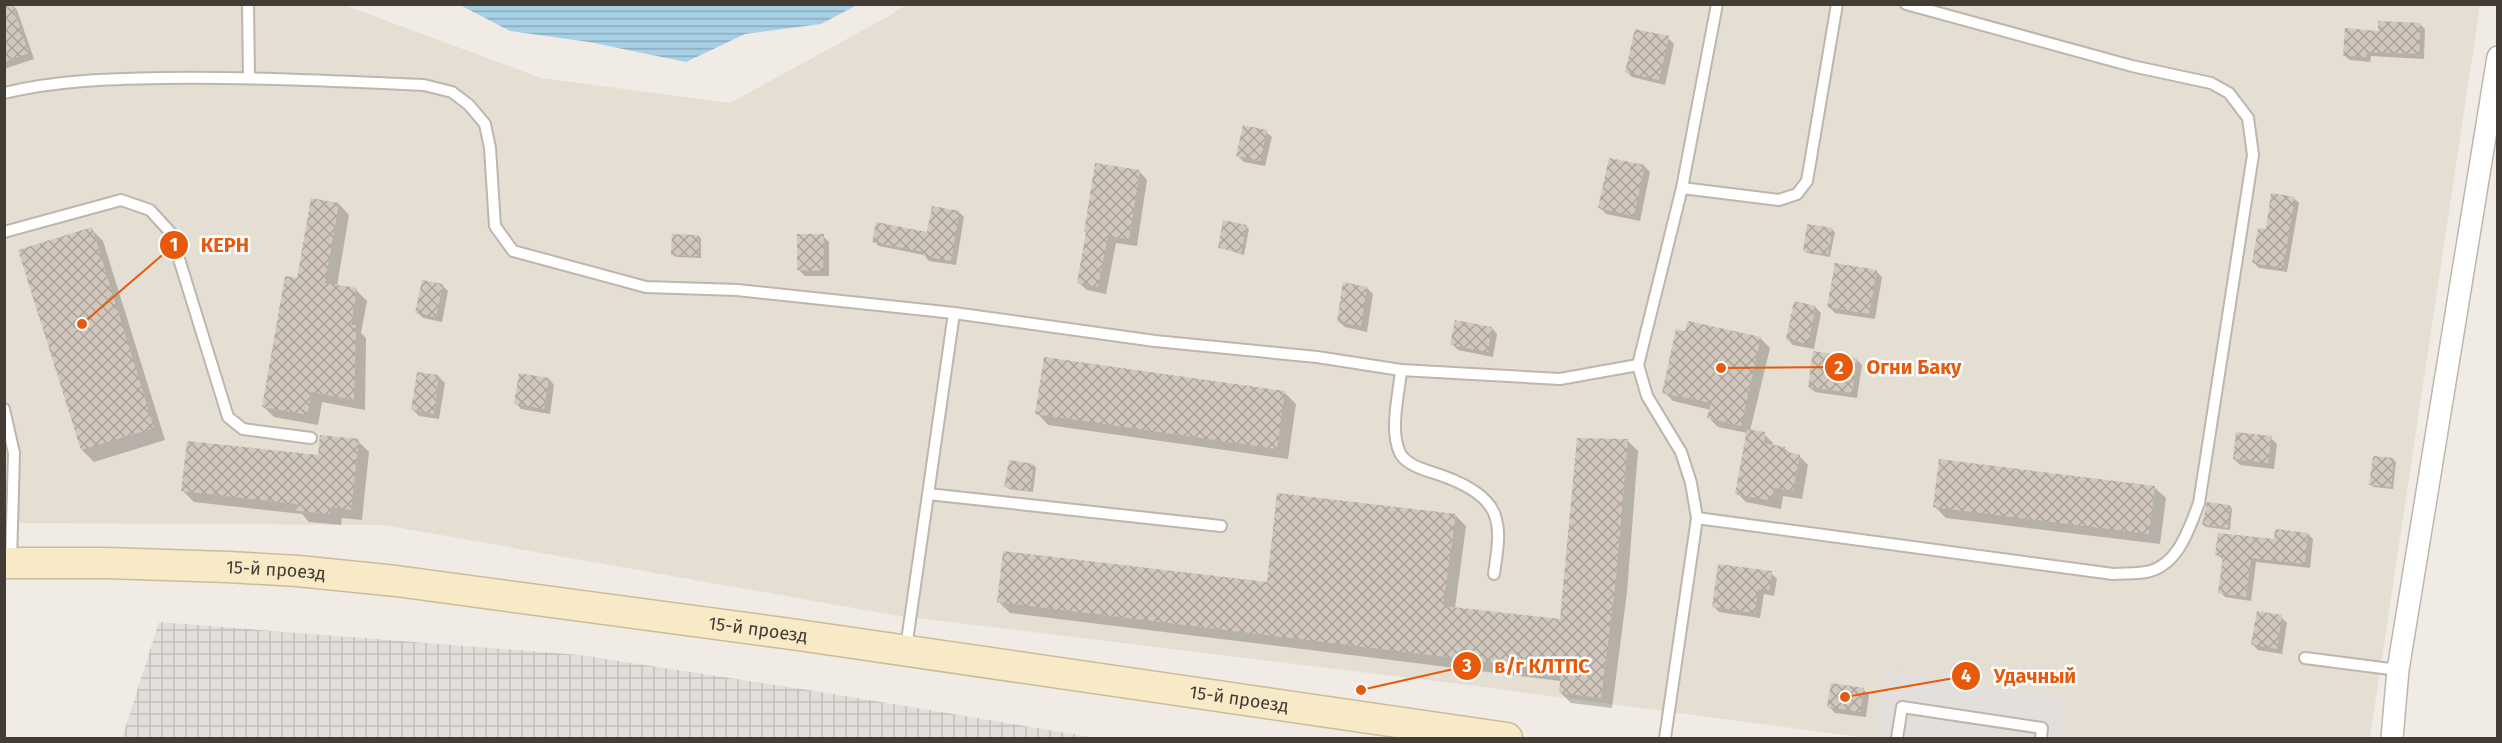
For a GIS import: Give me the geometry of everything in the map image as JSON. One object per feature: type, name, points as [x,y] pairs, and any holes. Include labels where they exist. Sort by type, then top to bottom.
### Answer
[{"type":"main road","name":"15-й проезд","points":[[8,563],[106,563],[309,572],[396,581],[906,651],[1436,733],[1507,738]]},
{"type":"street","points":[[2392,738],[2398,670],[2498,57]]},
{"type":"lane","points":[[248,4],[249,77]]},
{"type":"lane","points":[[1665,738],[1696,518],[1691,483],[1681,452],[1647,396],[1638,365],[1682,188],[1717,4]]},
{"type":"lane","points":[[1682,188],[1779,200],[1797,194],[1807,181],[1837,4]]},
{"type":"lane","points":[[1696,518],[2113,574],[2148,572],[2169,560],[2186,538],[2199,503],[2253,155],[2248,118],[2229,93],[2211,83],[2132,66],[1906,4]]},
{"type":"lane","points":[[4,93],[42,84],[96,79],[249,77],[424,85],[452,92],[469,105],[485,124],[490,148],[495,226],[513,251],[646,287],[737,290],[954,313],[1155,341],[1317,357],[1401,370],[1560,379],[1638,365]]},
{"type":"lane","points":[[4,232],[121,200],[150,210],[171,232],[228,417],[243,429],[310,438]]},
{"type":"lane","points":[[906,651],[954,313]]},
{"type":"lane","points":[[1401,370],[1395,433],[1401,455],[1420,469],[1444,476],[1470,489],[1487,501],[1496,518],[1498,533],[1494,574]]},
{"type":"lane","points":[[4,410],[14,453],[8,563]]},
{"type":"lane","points":[[928,494],[1221,526]]},
{"type":"lane","points":[[2305,658],[2398,670]]},
{"type":"lane","points":[[1897,738],[1902,707],[2042,728],[2041,738]]},
{"type":"shaded area","points":[[5,5],[344,5],[541,78],[730,103],[906,5],[2480,5],[2370,738],[1867,738],[1476,686],[893,615],[384,525],[5,523]]},
{"type":"shaded area","points":[[159,622],[580,655],[1097,738],[122,738]]},
{"type":"shaded area","points":[[1885,670],[2068,700],[2061,738],[1874,738]]},
{"type":"water","points":[[460,5],[857,5],[821,24],[745,34],[686,62],[589,42],[510,31]]},
{"type":"building","points":[[4,4],[12,4],[29,53],[4,62]]},
{"type":"building","points":[[2378,21],[2421,23],[2419,54],[2367,52],[2366,57],[2343,56],[2345,28],[2378,31]]},
{"type":"building","points":[[1635,29],[1669,36],[1659,80],[1625,72]]},
{"type":"building","points":[[1243,125],[1267,130],[1260,161],[1236,156]]},
{"type":"building","points":[[1609,158],[1645,165],[1634,216],[1598,208]]},
{"type":"building","points":[[1095,163],[1140,170],[1129,239],[1108,236],[1098,287],[1077,283]]},
{"type":"building","points":[[2271,193],[2295,197],[2283,268],[2252,263],[2258,228],[2266,229]]},
{"type":"building","points":[[311,198],[339,203],[325,283],[357,288],[351,325],[356,325],[354,400],[311,392],[308,415],[262,407],[285,276],[297,278]]},
{"type":"building","points":[[932,206],[960,211],[951,261],[923,256],[924,252],[872,242],[876,222],[927,232]]},
{"type":"building","points":[[1223,220],[1247,225],[1241,253],[1218,248]]},
{"type":"building","points":[[1807,224],[1833,228],[1828,255],[1803,251]]},
{"type":"building","points":[[92,227],[154,428],[81,450],[18,250]]},
{"type":"building","points":[[672,234],[699,235],[699,256],[671,255]]},
{"type":"building","points":[[797,234],[824,234],[823,271],[797,270]]},
{"type":"building","points":[[1835,263],[1877,270],[1869,314],[1827,307]]},
{"type":"building","points":[[422,280],[443,284],[436,317],[415,313]]},
{"type":"building","points":[[1343,282],[1367,287],[1361,326],[1337,322]]},
{"type":"building","points":[[1794,301],[1816,306],[1808,344],[1786,339]]},
{"type":"building","points":[[1455,320],[1492,327],[1488,352],[1450,345]]},
{"type":"building","points":[[1688,321],[1761,337],[1741,426],[1707,418],[1711,403],[1662,393],[1676,329],[1685,331]]},
{"type":"building","points":[[1813,351],[1857,358],[1852,393],[1808,387]]},
{"type":"building","points":[[1044,357],[1285,391],[1277,449],[1035,414]]},
{"type":"building","points":[[417,372],[439,375],[434,414],[411,410]]},
{"type":"building","points":[[519,373],[549,378],[544,409],[514,404]]},
{"type":"building","points":[[1747,429],[1765,432],[1764,443],[1785,447],[1784,451],[1800,455],[1793,491],[1774,488],[1772,501],[1735,494]]},
{"type":"building","points":[[2236,432],[2272,436],[2268,463],[2233,459]]},
{"type":"building","points":[[320,435],[359,439],[351,510],[331,507],[330,514],[296,511],[297,504],[181,491],[187,441],[318,455]]},
{"type":"building","points":[[1577,438],[1628,439],[1616,580],[1601,698],[1559,693],[1561,671],[997,602],[1003,551],[1267,582],[1277,493],[1456,514],[1443,606],[1560,619]]},
{"type":"building","points":[[2373,456],[2394,458],[2391,487],[2369,485]]},
{"type":"building","points":[[1939,459],[2155,486],[2149,534],[1933,507]]},
{"type":"building","points":[[1009,460],[1034,464],[1030,491],[1004,487]]},
{"type":"building","points":[[2207,502],[2230,505],[2228,528],[2202,525]]},
{"type":"building","points":[[2275,529],[2308,533],[2305,564],[2251,558],[2246,597],[2218,593],[2223,556],[2215,555],[2218,533],[2274,539]]},
{"type":"building","points":[[1718,564],[1772,571],[1769,591],[1758,589],[1755,613],[1712,607]]},
{"type":"building","points":[[2257,611],[2282,615],[2277,649],[2251,644]]},
{"type":"building","points":[[1831,683],[1864,688],[1860,712],[1827,707]]},
{"type":"place","name":"КЕРН","points":[[82,324]]},
{"type":"place","name":"Огни Баку","points":[[1721,368]]},
{"type":"place","name":"в/г КЛТПС","points":[[1361,690]]},
{"type":"place","name":"Удачный","points":[[1845,697]]}]
